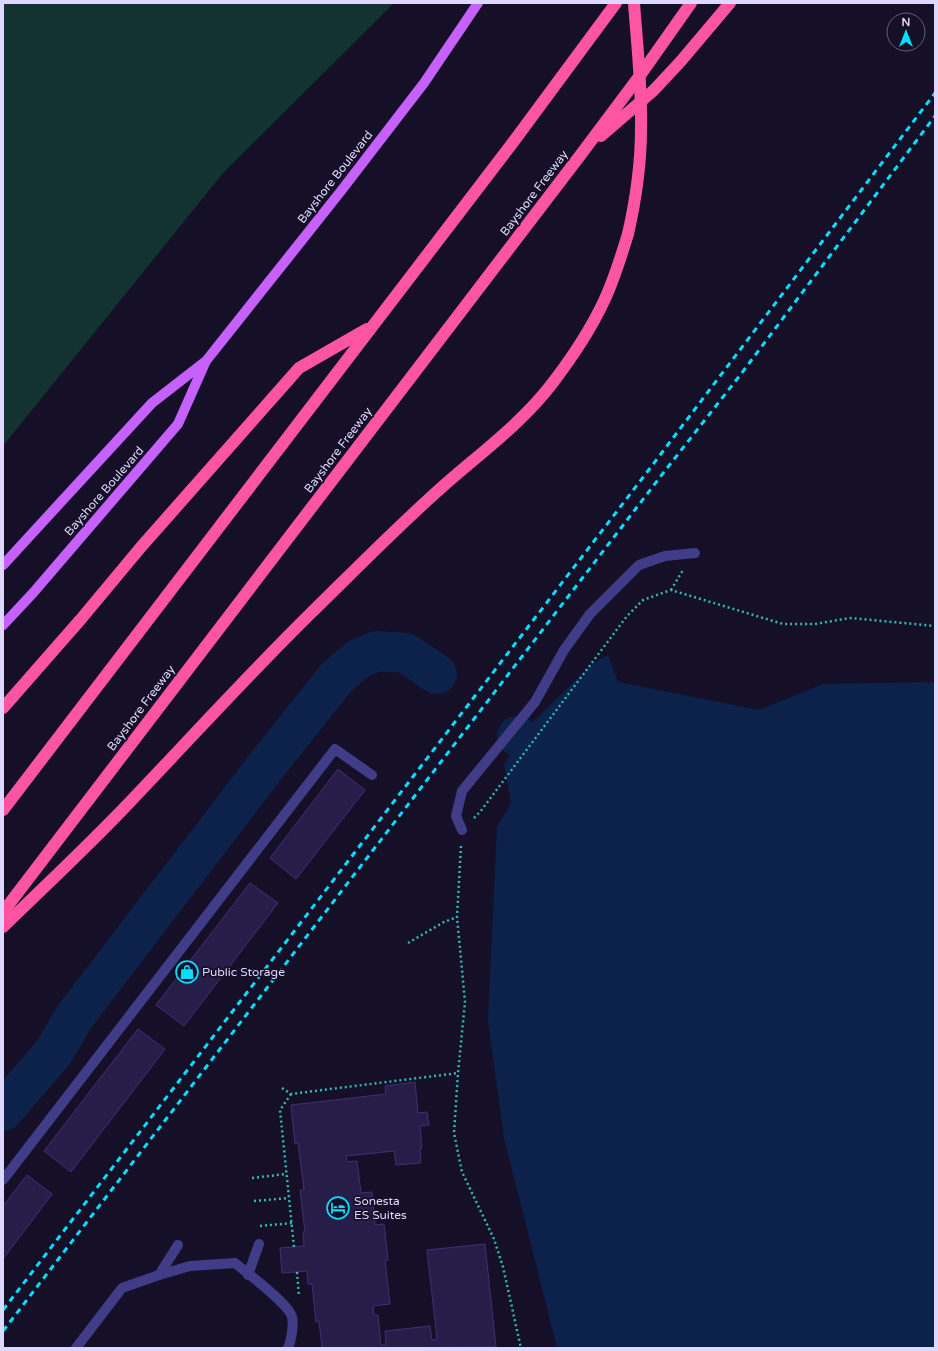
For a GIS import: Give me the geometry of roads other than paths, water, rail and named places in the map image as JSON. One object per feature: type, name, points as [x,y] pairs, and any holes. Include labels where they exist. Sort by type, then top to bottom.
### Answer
[{"type":"highway","points":[[3,810],[524,127],[616,3]]},
{"type":"highway","points":[[3,927],[127,805],[261,663],[336,588],[441,488],[521,418],[550,386],[575,351],[605,300],[628,234],[636,200],[640,166],[641,129],[634,3]]},
{"type":"highway","name":"Bayshore Freeway","points":[[3,912],[582,153],[641,74],[691,3]]},
{"type":"highway","points":[[582,153],[654,90],[681,61],[730,3]]},
{"type":"highway","points":[[3,708],[82,619],[141,547],[299,368],[372,327]]},
{"type":"main road","name":"Bayshore Boulevard","points":[[3,565],[152,404],[206,361],[420,89],[478,3]]},
{"type":"main road","name":"Bayshore Boulevard","points":[[3,625],[33,593],[178,424],[206,361]]},
{"type":"lane","points":[[462,830],[456,816],[462,791],[535,702],[564,650],[590,614],[639,565],[665,556],[695,553]]},
{"type":"lane","points":[[3,1180],[335,749],[372,775]]},
{"type":"lane","points":[[248,1275],[259,1244]]},
{"type":"lane","points":[[159,1275],[178,1245]]},
{"type":"lane","points":[[76,1348],[122,1288],[190,1266],[234,1263],[284,1305],[292,1317],[291,1340],[288,1348]]},
{"type":"water","points":[[608,655],[618,682],[759,710],[823,684],[935,682],[935,1348],[557,1348],[504,1138],[488,1021],[497,827],[511,803],[504,764],[531,724],[592,664]]},
{"type":"waterway","points":[[3,1111],[53,1053],[75,1016],[270,761],[337,677],[358,659],[377,651],[406,653],[437,674]]},
{"type":"waterway","points":[[517,736],[522,739]]},
{"type":"railway","points":[[3,1310],[651,467],[935,93]]},
{"type":"railway","points":[[3,1331],[741,374],[935,116]]},
{"type":"place","name":"Public Storage","points":[[187,972]]},
{"type":"place","name":"Sonesta ES Suites","points":[[338,1208]]}]
